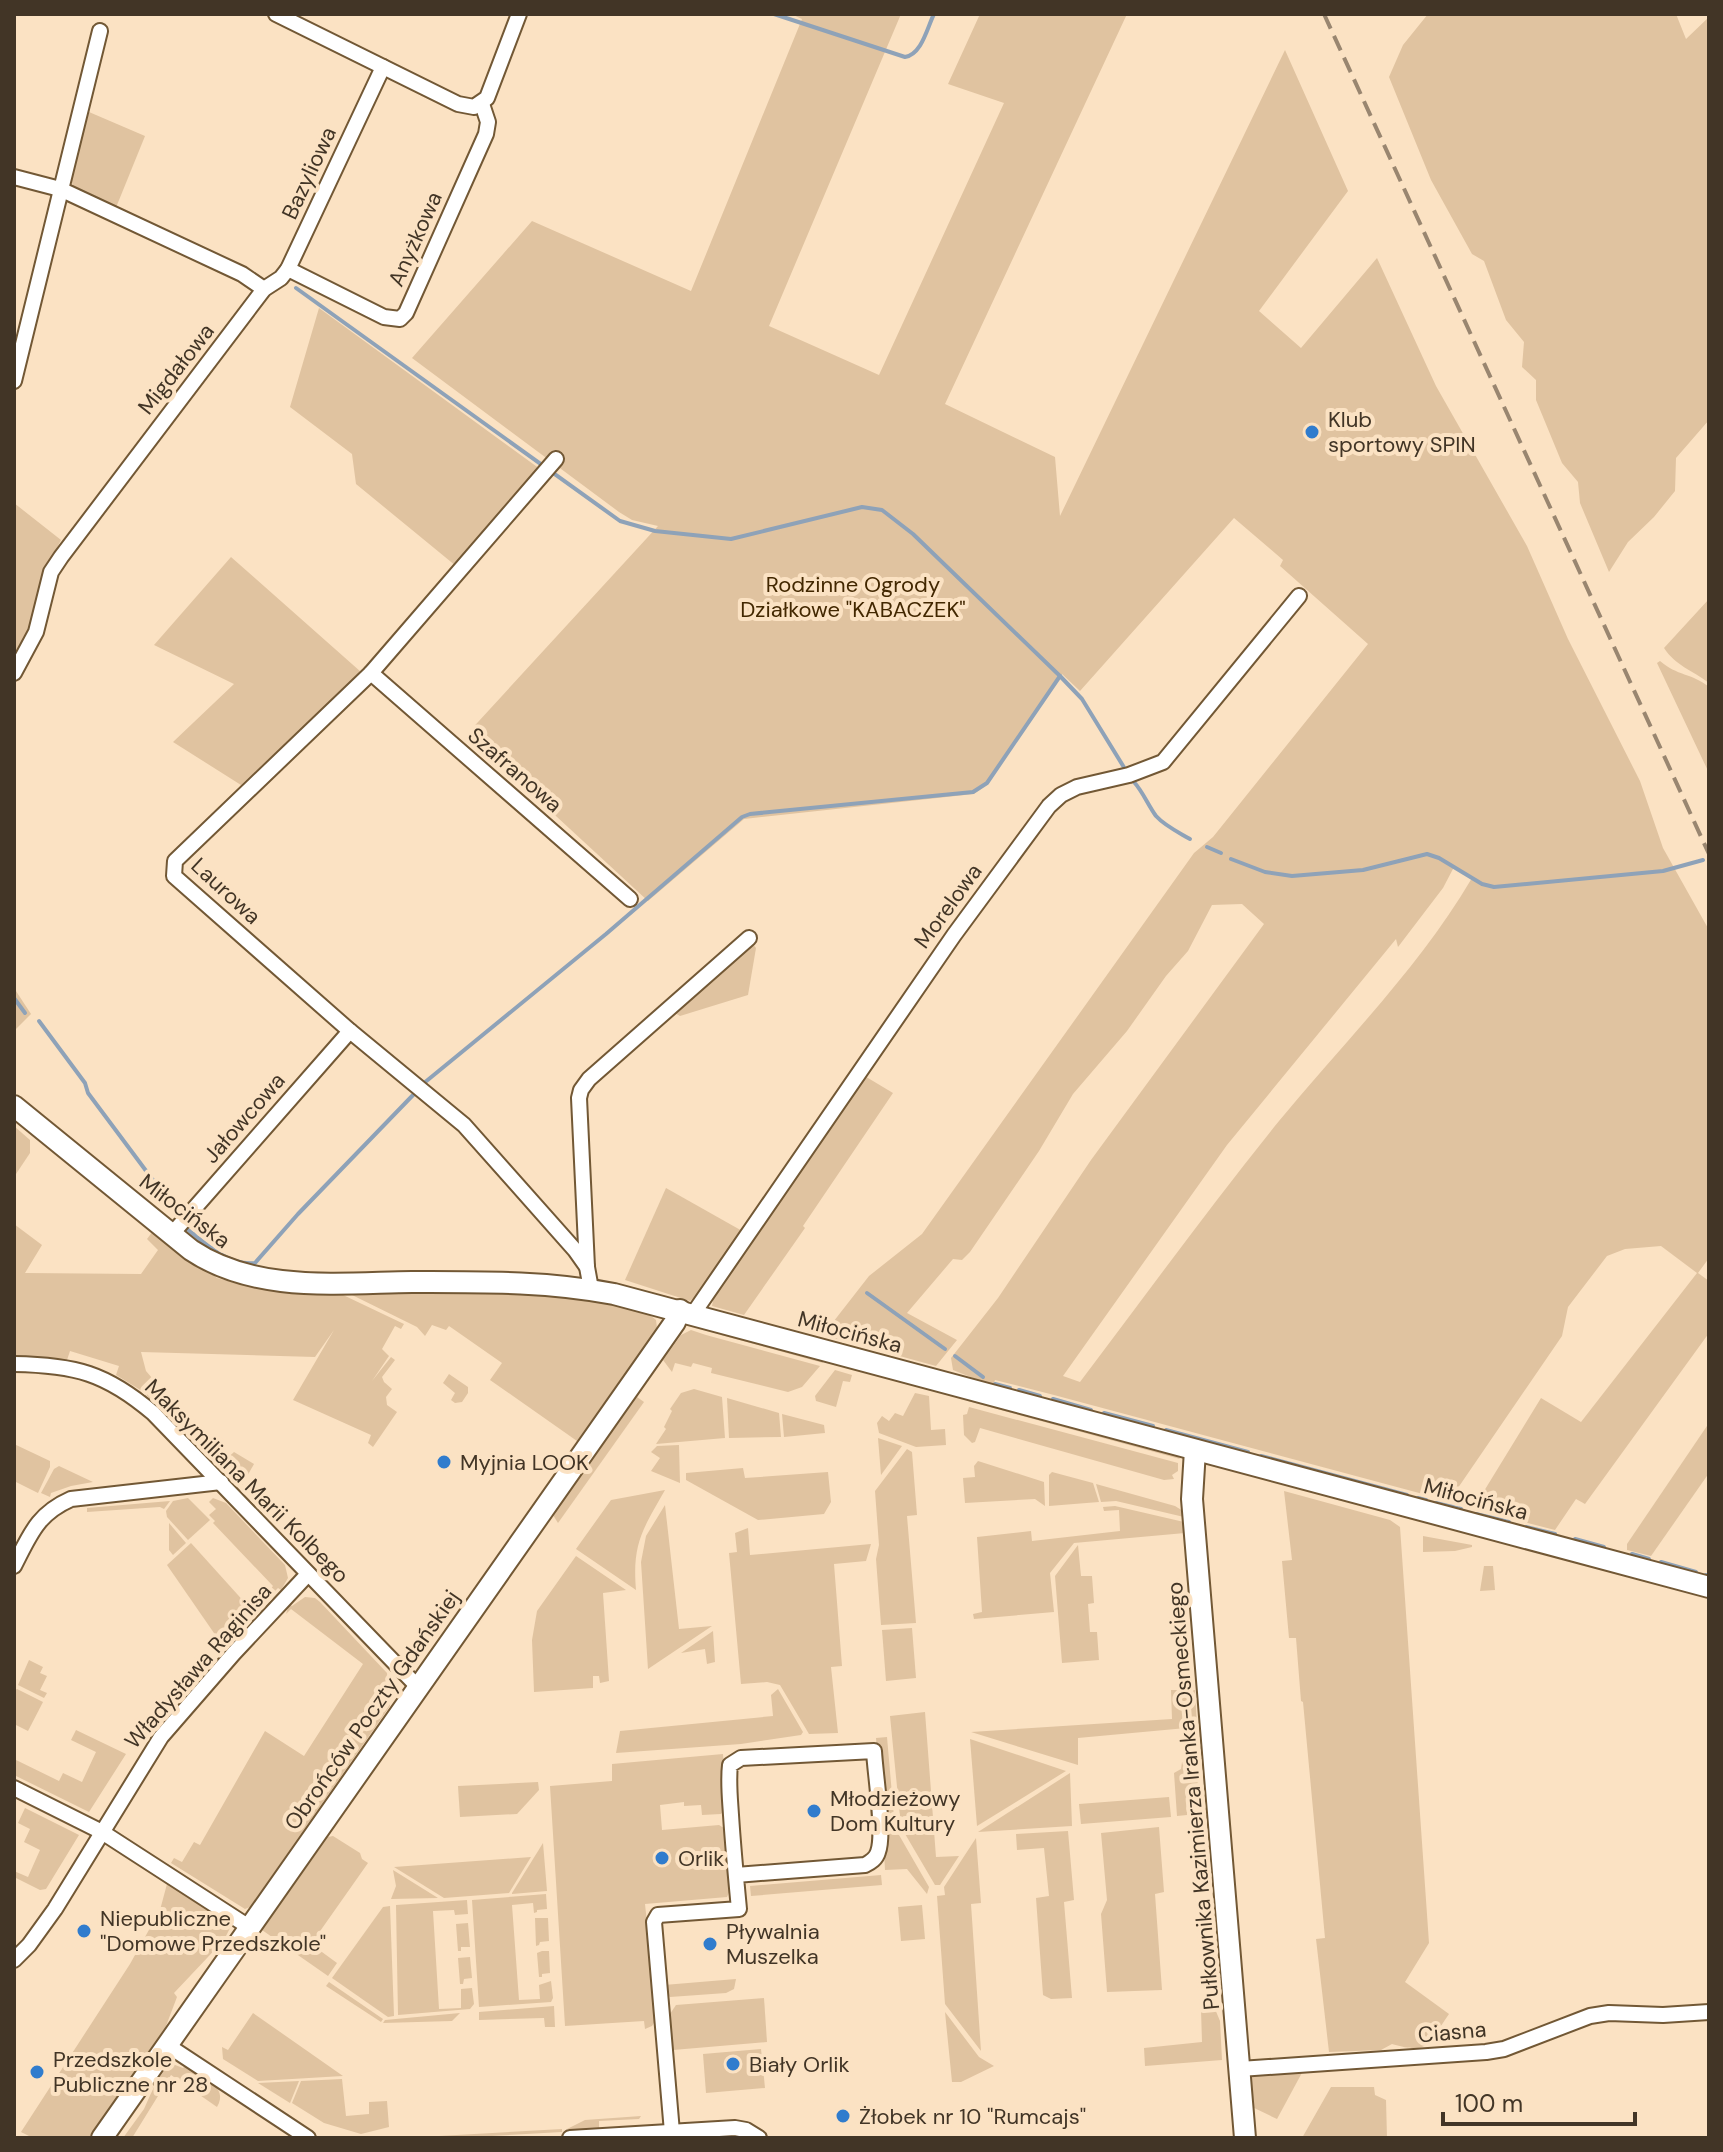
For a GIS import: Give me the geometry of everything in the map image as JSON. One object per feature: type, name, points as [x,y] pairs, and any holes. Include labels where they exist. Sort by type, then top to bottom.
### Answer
[{"type":"street","points":[[276,14],[458,104],[474,107],[482,104],[490,91],[519,14]]},
{"type":"street","points":[[14,381],[24,330],[100,31]]},
{"type":"street","name":"Bazyliowa","points":[[264,289],[281,278],[288,269],[383,67]]},
{"type":"street","name":"Anyżkowa","points":[[288,269],[384,317],[400,319],[406,313],[486,134],[488,122],[482,104]]},
{"type":"street","points":[[14,177],[60,189],[242,274],[264,289]]},
{"type":"street","name":"Migdałowa","points":[[14,673],[36,632],[51,572],[264,289]]},
{"type":"street","name":"Laurowa","points":[[556,459],[371,673],[175,861],[172,871],[350,1031],[464,1125],[587,1267]]},
{"type":"street","name":"Morelowa","points":[[687,1312],[1049,806],[1077,787],[1129,775],[1163,762],[1299,596]]},
{"type":"street","name":"Szafranowa","points":[[371,673],[630,899]]},
{"type":"street","points":[[591,1289],[587,1267],[581,1090],[589,1079],[749,938]]},
{"type":"street","name":"Jałowcowa","points":[[171,1235],[350,1031]]},
{"type":"street","name":"Miłocińska","points":[[14,1106],[171,1235],[220,1268],[237,1274],[306,1282],[516,1283],[591,1289],[687,1312],[1709,1587]]},
{"type":"street","name":"Obrońców Poczty Gdańskiej","points":[[102,2138],[675,1322],[687,1312]]},
{"type":"street","name":"Maksymiliana Marii Kolbego","points":[[14,1364],[42,1364],[71,1369],[102,1377],[126,1389],[221,1482],[418,1687]]},
{"type":"street","name":"Pułkownika Kazimierza Iranka-Osmeckiego","points":[[1195,1450],[1193,1511],[1245,2138]]},
{"type":"street","points":[[14,1566],[42,1516],[71,1499],[221,1482]]},
{"type":"street","name":"Władysława Raginisa","points":[[14,1960],[55,1909],[161,1737],[308,1574]]},
{"type":"street","points":[[672,2132],[654,1922],[658,1915],[739,1909],[736,1875],[729,1773],[730,1765],[734,1761],[874,1751],[879,1848],[872,1862],[736,1875]]},
{"type":"street","points":[[14,1788],[102,1832],[249,1927]]},
{"type":"street","name":"Ciasna","points":[[1240,2069],[1486,2052],[1504,2049],[1590,2016],[1709,2012]]},
{"type":"street","points":[[167,2045],[308,2138]]},
{"type":"street","points":[[570,2138],[735,2128],[759,2138]]},
{"type":"green space","name":"Rodzinne Ogrody Działkowe \"KABACZEK\"","points":[[791,14],[901,14],[769,326],[879,375],[1004,103],[948,84],[980,14],[1127,14],[945,404],[1055,457],[1060,516],[1285,50],[1348,191],[1259,311],[1301,348],[1377,258],[1436,386],[1527,546],[1568,639],[1640,781],[1663,848],[1709,930],[1709,1258],[1698,1273],[1709,1281],[1709,1333],[1585,1504],[1576,1499],[1555,1530],[1473,1509],[1541,1398],[1581,1422],[1697,1273],[1661,1246],[1625,1249],[1607,1256],[1568,1307],[1562,1336],[1449,1501],[995,1380],[993,1386],[953,1370],[951,1358],[998,1298],[1091,1160],[1264,924],[1242,904],[1212,905],[1188,951],[1127,1031],[1073,1094],[1039,1151],[970,1252],[962,1260],[953,1259],[907,1313],[957,1340],[936,1366],[823,1335],[869,1276],[922,1234],[1194,853],[1213,837],[1368,644],[1280,566],[1283,560],[1234,518],[1080,691],[1062,674],[988,784],[974,794],[744,819],[648,901],[467,734],[658,526],[632,520],[619,512],[412,358],[532,221],[691,291],[802,19]],"holes":[[[1454,867],[1472,878],[1429,943],[1253,1153],[1080,1382],[1063,1376],[1227,1145],[1396,939],[1398,947],[1443,888]]]},
{"type":"green space","points":[[1428,14],[1676,14],[1686,39],[1709,17],[1709,420],[1676,458],[1675,491],[1628,542],[1609,572],[1580,503],[1578,482],[1562,463],[1536,400],[1536,380],[1522,367],[1524,342],[1506,320],[1484,261],[1472,254],[1431,180],[1389,77],[1403,45]]},
{"type":"green space","points":[[89,112],[145,136],[115,210],[75,191],[71,180]]},
{"type":"green space","points":[[319,308],[540,469],[456,566],[356,484],[352,454],[290,407]]},
{"type":"green space","points":[[14,503],[61,540],[38,590],[34,617],[18,654],[14,651]]},
{"type":"green space","points":[[231,557],[361,672],[241,785],[173,742],[234,684],[154,645]]},
{"type":"green space","points":[[1709,599],[1709,683],[1679,664],[1664,648]]},
{"type":"green space","points":[[1660,661],[1709,687],[1709,773],[1657,663]]},
{"type":"green space","points":[[751,942],[756,948],[748,995],[680,1016],[668,1009]]},
{"type":"green space","points":[[14,988],[31,1014],[14,1031]]},
{"type":"green space","points":[[863,1075],[893,1093],[803,1226],[805,1228],[744,1315],[712,1306],[714,1295]]},
{"type":"green space","points":[[14,1126],[30,1140],[30,1153],[14,1177]]},
{"type":"green space","points":[[666,1188],[744,1232],[705,1288],[690,1301],[625,1280]]},
{"type":"green space","points":[[14,1224],[42,1245],[25,1273],[141,1274],[158,1250],[147,1239],[153,1231],[217,1278],[287,1291],[341,1294],[404,1324],[401,1329],[395,1326],[382,1349],[389,1356],[372,1381],[391,1357],[395,1360],[382,1377],[392,1389],[386,1397],[387,1405],[397,1412],[373,1447],[368,1443],[371,1435],[293,1400],[334,1330],[315,1357],[141,1352],[146,1371],[189,1421],[180,1425],[142,1391],[116,1375],[119,1366],[70,1351],[67,1360],[14,1359]]},
{"type":"green space","points":[[495,1292],[603,1301],[625,1305],[656,1320],[657,1328],[577,1441],[490,1380],[502,1363],[449,1326],[446,1330],[432,1325],[425,1336],[417,1327],[348,1293]]},
{"type":"green space","points":[[691,1330],[820,1366],[802,1387],[788,1392],[711,1373],[712,1368],[693,1363],[691,1367],[675,1363],[672,1372],[663,1360],[681,1335]]},
{"type":"green space","points":[[717,1330],[820,1355],[823,1363],[721,1335]]},
{"type":"green space","points":[[835,1370],[852,1375],[850,1382],[843,1381],[836,1407],[816,1401],[815,1396]]},
{"type":"green space","points":[[449,1374],[468,1387],[462,1402],[451,1400],[455,1393],[443,1383]]},
{"type":"green space","points":[[694,1389],[722,1397],[725,1438],[656,1444],[666,1429],[670,1409],[681,1393]]},
{"type":"green space","points":[[915,1393],[929,1396],[931,1430],[945,1429],[946,1445],[916,1447],[879,1433],[877,1423],[882,1416],[889,1421],[895,1413],[903,1416]]},
{"type":"green space","points":[[637,1397],[644,1402],[558,1523],[553,1515]]},
{"type":"green space","points":[[727,1398],[779,1413],[781,1437],[729,1438]]},
{"type":"green space","points":[[970,1399],[1176,1454],[1180,1459],[968,1401]]},
{"type":"green space","points":[[969,1407],[1178,1463],[1178,1471],[1172,1475],[1174,1479],[1164,1480],[980,1428],[972,1443],[964,1435],[963,1415],[967,1414]]},
{"type":"green space","points":[[782,1414],[824,1425],[825,1433],[784,1437]]},
{"type":"green space","points":[[1709,1423],[1709,1473],[1651,1556],[1627,1550],[1627,1544]]},
{"type":"green space","points":[[878,1438],[902,1446],[881,1475]]},
{"type":"green space","points":[[14,1444],[50,1461],[38,1493],[14,1481]]},
{"type":"green space","points":[[679,1445],[680,1483],[651,1471],[660,1458],[651,1452],[657,1446]]},
{"type":"green space","points":[[907,1449],[912,1452],[917,1515],[907,1516],[916,1623],[881,1625],[875,1491]]},
{"type":"green space","points":[[234,1452],[254,1464],[242,1485],[222,1463]]},
{"type":"green space","points":[[978,1461],[1044,1482],[1045,1506],[1035,1499],[965,1503],[963,1478],[975,1477],[974,1466]]},
{"type":"green space","points":[[59,1466],[93,1482],[71,1486],[51,1493],[50,1497],[41,1493],[54,1469]]},
{"type":"green space","points":[[743,1468],[745,1478],[828,1472],[831,1502],[824,1514],[758,1520],[686,1480],[686,1473]]},
{"type":"green space","points":[[1052,1472],[1093,1483],[1099,1502],[1049,1506],[1049,1475]]},
{"type":"green space","points":[[1096,1484],[1175,1506],[1183,1511],[1184,1517],[1116,1501],[1101,1502]]},
{"type":"green space","points":[[665,1490],[641,1537],[636,1560],[636,1590],[576,1549],[611,1500]]},
{"type":"green space","points":[[1284,1491],[1390,1520],[1400,1527],[1429,1943],[1405,1982],[1449,2014],[1432,2040],[1421,2047],[1392,2044],[1381,2050],[1329,2052],[1316,1939],[1325,1938],[1303,1702],[1296,1638],[1289,1638],[1282,1561],[1292,1560]]},
{"type":"green space","points":[[188,1498],[210,1520],[188,1540],[167,1517],[166,1511],[173,1501]]},
{"type":"green space","points":[[213,1498],[226,1503],[285,1565],[288,1578],[281,1590],[278,1588],[271,1595],[267,1593],[273,1586],[213,1523],[215,1521],[209,1515],[216,1509],[209,1502]]},
{"type":"green space","points":[[170,1501],[164,1509],[87,1512],[87,1508]]},
{"type":"green space","points":[[665,1505],[679,1629],[712,1626],[648,1669],[641,1562],[646,1536]]},
{"type":"green space","points":[[1115,1506],[1184,1522],[1185,1533],[1074,1543],[1050,1573],[1054,1612],[974,1619],[973,1614],[982,1612],[977,1537],[1031,1531],[1032,1541],[1120,1531],[1119,1510],[1104,1511],[1103,1507]]},
{"type":"green space","points":[[169,1523],[186,1543],[173,1555],[169,1550]]},
{"type":"green space","points":[[748,1528],[750,1555],[871,1544],[866,1561],[834,1564],[842,1666],[831,1667],[838,1733],[809,1734],[780,1685],[767,1682],[741,1684],[729,1553],[737,1552],[735,1533]]},
{"type":"green space","points":[[1423,1536],[1472,1545],[1472,1547],[1423,1552]]},
{"type":"green space","points":[[191,1543],[256,1615],[225,1649],[167,1565]]},
{"type":"green space","points":[[1078,1545],[1081,1576],[1092,1576],[1094,1603],[1088,1604],[1090,1632],[1097,1632],[1099,1660],[1062,1663],[1055,1576]]},
{"type":"green space","points":[[576,1556],[626,1590],[603,1593],[609,1681],[600,1683],[599,1676],[593,1676],[593,1688],[534,1692],[532,1640],[537,1611]]},
{"type":"green space","points":[[1484,1566],[1493,1566],[1495,1590],[1480,1591]]},
{"type":"green space","points":[[305,1597],[320,1602],[387,1673],[390,1706],[250,1907],[245,1909],[171,1863],[174,1858],[182,1862],[194,1842],[200,1845],[265,1731],[304,1756],[363,1664],[291,1609],[286,1614],[289,1604],[292,1606]]},
{"type":"green space","points":[[912,1628],[916,1678],[886,1681],[882,1630]]},
{"type":"green space","points":[[713,1631],[715,1662],[707,1664],[705,1649],[681,1653]]},
{"type":"green space","points":[[29,1660],[43,1667],[40,1673],[47,1676],[40,1690],[47,1693],[44,1698],[18,1685]]},
{"type":"green space","points":[[17,1689],[43,1702],[28,1731],[14,1724],[14,1691]]},
{"type":"green space","points":[[778,1689],[803,1732],[801,1735],[741,1744],[616,1753],[620,1731],[773,1716],[771,1695]]},
{"type":"green space","points":[[1171,1690],[1195,1690],[1197,1727],[1078,1738],[1078,1765],[971,1732],[1172,1719]]},
{"type":"green space","points":[[925,1712],[936,1857],[959,1856],[940,1885],[935,1885],[901,1827],[890,1716]]},
{"type":"green space","points":[[76,1730],[126,1754],[89,1812],[14,1775],[14,1759],[59,1781],[63,1773],[82,1782],[96,1752],[71,1740]]},
{"type":"green space","points":[[887,1737],[895,1829],[883,1826],[876,1738]]},
{"type":"green space","points":[[970,1739],[1066,1771],[977,1826]]},
{"type":"green space","points":[[723,1754],[726,1808],[721,1814],[702,1815],[701,1805],[684,1806],[684,1802],[660,1805],[662,1830],[719,1825],[727,1830],[731,1888],[727,1897],[645,1904],[657,2018],[652,2026],[645,2029],[644,2021],[565,2026],[550,1786],[612,1781],[612,1764]]},
{"type":"green space","points":[[1182,1762],[1198,1762],[1197,1814],[1177,1816],[1174,1773],[1181,1769]]},
{"type":"green space","points":[[1070,1773],[1072,1826],[978,1832]]},
{"type":"green space","points":[[538,1782],[539,1790],[517,1814],[460,1817],[458,1786]]},
{"type":"green space","points":[[1169,1797],[1171,1817],[1081,1824],[1079,1804]]},
{"type":"green space","points":[[25,1808],[79,1835],[46,1889],[40,1890],[14,1877],[14,1871],[28,1877],[40,1850],[24,1842],[30,1829],[18,1823]]},
{"type":"green space","points":[[1159,1827],[1164,1892],[1155,1894],[1162,1990],[1107,1992],[1101,1914],[1107,1900],[1101,1833]]},
{"type":"green space","points":[[883,1830],[899,1835],[929,1887],[927,1894],[907,1869],[885,1870]]},
{"type":"green space","points":[[1068,1831],[1074,1900],[1064,1902],[1072,1998],[1051,1999],[1043,1995],[1036,1898],[1049,1896],[1044,1848],[1017,1850],[1016,1834]]},
{"type":"green space","points":[[333,1836],[360,1853],[368,1863],[311,1944],[337,1963],[328,1976],[262,1930],[328,1837]]},
{"type":"green space","points":[[976,1838],[981,1903],[971,1904],[981,2051],[945,2004],[937,1896],[945,1895],[944,1887]]},
{"type":"green space","points":[[543,1843],[547,1891],[512,1894],[512,1893]]},
{"type":"green space","points":[[531,1857],[509,1893],[444,1898],[394,1867]]},
{"type":"green space","points":[[393,1870],[438,1898],[391,1899],[396,1886]]},
{"type":"green space","points":[[881,1875],[882,1885],[751,1896],[750,1886]]},
{"type":"green space","points":[[167,1884],[178,1885],[233,1922],[224,1940],[174,1993],[177,1997],[166,2026],[89,2138],[33,2138],[21,2132],[130,1964],[160,1910]]},
{"type":"green space","points":[[546,1894],[547,1909],[534,1913],[533,1903],[512,1905],[519,2000],[540,1999],[539,1985],[551,1981],[551,2002],[479,2007],[472,1900]]},
{"type":"green space","points":[[467,1900],[468,1914],[455,1915],[454,1910],[433,1911],[439,2009],[461,2008],[461,1989],[472,1988],[474,2004],[470,2009],[398,2015],[396,1905]]},
{"type":"green space","points":[[922,1905],[925,1939],[901,1941],[898,1907]]},
{"type":"green space","points":[[390,1906],[394,2016],[388,2017],[332,1978],[383,1907]]},
{"type":"green space","points":[[535,1918],[548,1918],[549,1941],[536,1946]]},
{"type":"green space","points":[[468,1923],[470,1947],[461,1947],[458,1951],[456,1924]]},
{"type":"green space","points":[[549,1951],[550,1973],[539,1977],[537,1953]]},
{"type":"green space","points":[[470,1957],[472,1978],[464,1979],[460,1984],[458,1958]]},
{"type":"green space","points":[[736,1979],[734,1989],[726,1993],[670,1997],[664,1985]]},
{"type":"green space","points":[[329,1982],[383,2019],[381,2022],[326,1986]]},
{"type":"green space","points":[[764,1998],[767,2042],[673,2050],[670,2014],[676,2005]]},
{"type":"green space","points":[[554,2006],[555,2027],[545,2027],[544,2018],[479,2020],[479,2012]]},
{"type":"green space","points":[[1215,2009],[1220,2021],[1222,2060],[1145,2066],[1144,2048],[1202,2042],[1201,2010]]},
{"type":"green space","points":[[945,2012],[979,2057],[994,2066],[961,2082],[952,2082]]},
{"type":"green space","points":[[253,2013],[343,2076],[258,2081],[223,2059],[222,2047],[228,2050]]},
{"type":"green space","points":[[460,2013],[452,2021],[383,2023],[385,2020]]},
{"type":"green space","name":"Biały Orlik","points":[[761,2049],[765,2088],[706,2093],[703,2054]]},
{"type":"green space","points":[[170,2063],[185,2066],[212,2082],[220,2093],[217,2107],[171,2075],[132,2138],[123,2138],[144,2109],[156,2082]]},
{"type":"green space","points":[[1304,2069],[1277,2119],[1250,2106],[1248,2082],[1253,2075]]},
{"type":"green space","points":[[342,2079],[346,2116],[369,2114],[369,2102],[387,2101],[389,2127],[361,2134],[324,2123],[292,2103],[301,2081]]},
{"type":"green space","points":[[299,2081],[290,2103],[258,2083]]},
{"type":"green space","points":[[1331,2087],[1374,2087],[1375,2095],[1386,2100],[1387,2138],[1302,2138]]},
{"type":"green space","points":[[641,2116],[639,2119],[599,2121],[599,2130],[567,2129],[585,2120]]},
{"type":"green space","points":[[562,2129],[562,2132],[457,2138],[421,2137]]},
{"type":"waterway","points":[[774,14],[905,57],[920,46],[934,14]]},
{"type":"waterway","points":[[296,288],[620,521],[655,531],[731,539],[862,507],[882,510],[913,534],[1082,699],[1125,769]]},
{"type":"waterway","points":[[424,1083],[606,934],[742,817],[973,792],[987,783],[1060,676]]},
{"type":"waterway","points":[[1134,782],[1156,816],[1190,839]]},
{"type":"waterway","points":[[1207,847],[1221,853]]},
{"type":"waterway","points":[[1231,859],[1265,872],[1292,876],[1363,870],[1427,854],[1482,884],[1494,887],[1663,871],[1703,860]]},
{"type":"waterway","points":[[14,998],[25,1013]]},
{"type":"waterway","points":[[39,1021],[179,1215]]},
{"type":"waterway","points":[[186,1228],[227,1257],[255,1263],[415,1093]]},
{"type":"waterway","points":[[867,1293],[945,1349]]},
{"type":"waterway","points":[[955,1356],[983,1377]]},
{"type":"waterway","points":[[995,1384],[1010,1388]]},
{"type":"waterway","points":[[1019,1390],[1040,1396]]},
{"type":"waterway","points":[[1053,1399],[1091,1410]]},
{"type":"waterway","points":[[1104,1413],[1153,1426]]},
{"type":"waterway","points":[[1166,1430],[1248,1452]]},
{"type":"waterway","points":[[1261,1456],[1407,1495]]},
{"type":"waterway","points":[[1418,1498],[1426,1500]]},
{"type":"waterway","points":[[1436,1503],[1461,1509]]},
{"type":"waterway","points":[[1476,1514],[1509,1522]]},
{"type":"waterway","points":[[1526,1527],[1555,1534]]},
{"type":"waterway","points":[[1575,1539],[1604,1547]]},
{"type":"waterway","points":[[1632,1554],[1649,1559]]},
{"type":"waterway","points":[[1661,1562],[1696,1572]]},
{"type":"railway","points":[[1324,14],[1709,854]]},
{"type":"place","name":"Klub sportowy SPIN","points":[[1312,432]]},
{"type":"place","name":"Myjnia LOOK","points":[[444,1462]]},
{"type":"place","name":"Młodzieżowy Dom Kultury","points":[[814,1811]]},
{"type":"place","name":"Orlik","points":[[662,1858]]},
{"type":"place","name":"Niepubliczne \"Domowe Przedszkole\"","points":[[84,1931]]},
{"type":"place","name":"Pływalnia Muszelka","points":[[710,1944]]},
{"type":"place","name":"Biały Orlik","points":[[733,2064]]},
{"type":"place","name":"Przedszkole Publiczne nr 28","points":[[37,2072]]},
{"type":"place","name":"Żłobek nr 10 \"Rumcajs\"","points":[[843,2116]]}]
